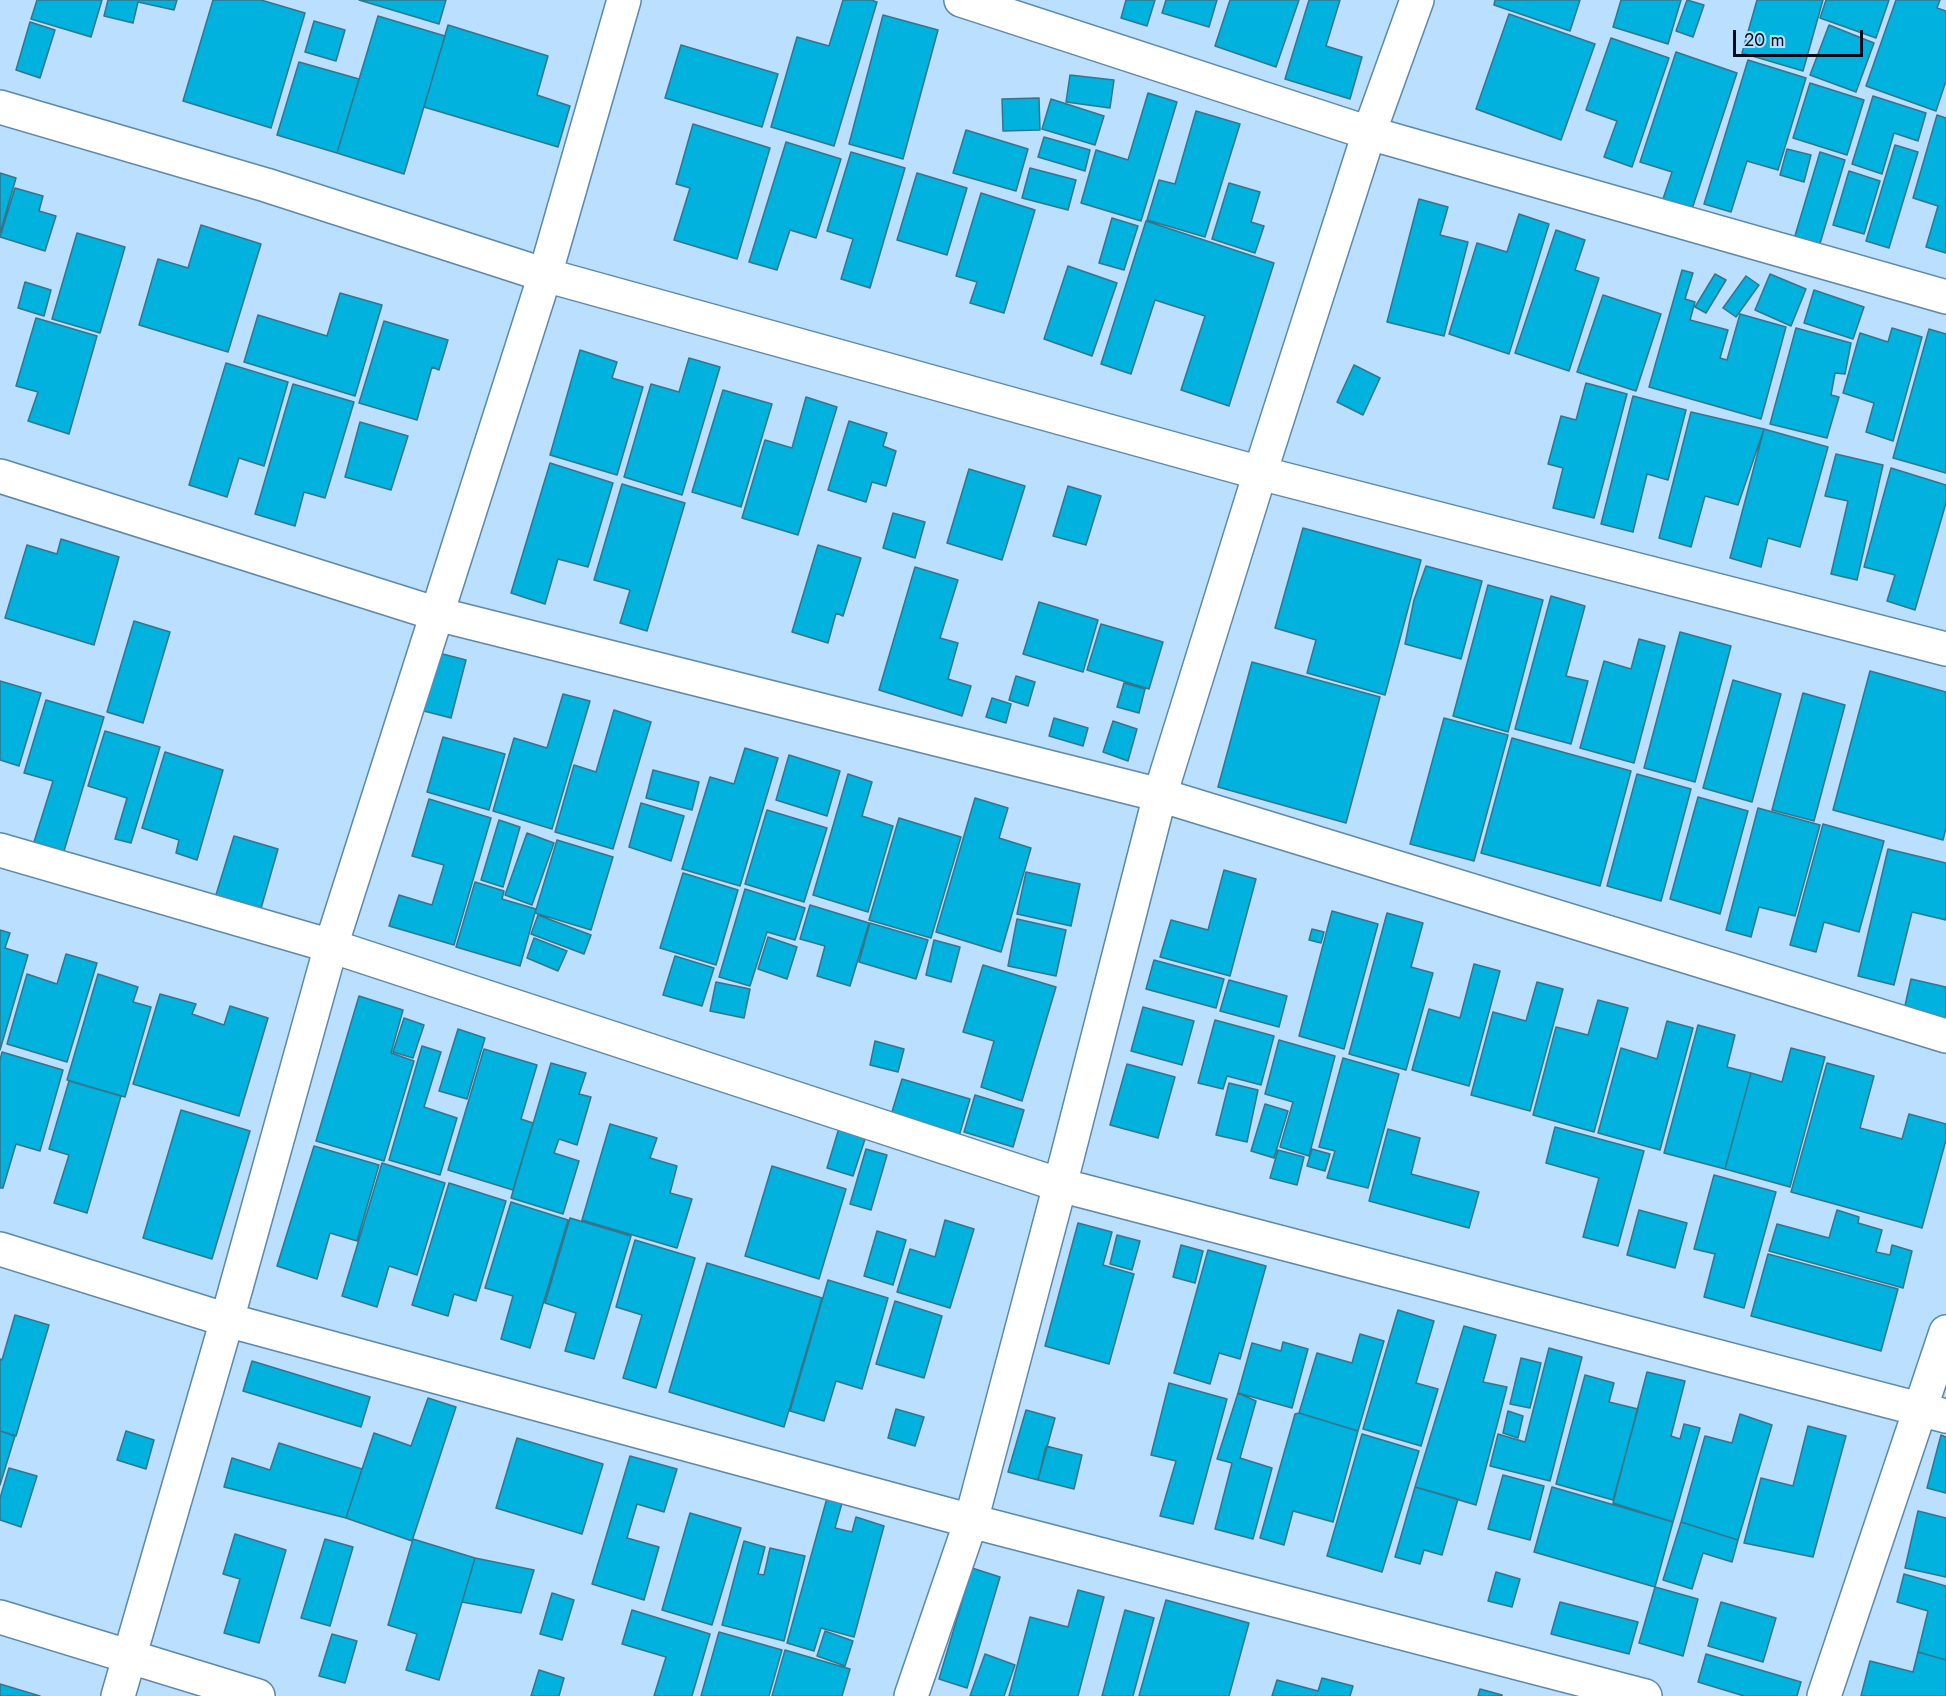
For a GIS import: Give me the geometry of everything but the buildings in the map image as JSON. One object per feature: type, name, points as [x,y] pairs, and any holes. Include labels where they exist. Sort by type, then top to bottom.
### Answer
[{"type":"street","points":[[118,1696],[227,1320],[331,946],[544,275],[624,0]]},
{"type":"street","points":[[961,0],[1369,133],[1946,297]]},
{"type":"street","points":[[911,1696],[971,1521],[1160,795],[1369,133],[1417,0]]},
{"type":"street","points":[[0,107],[266,185],[544,275],[1260,474],[1946,649]]},
{"type":"street","points":[[0,476],[437,614],[1160,795],[1946,1036]]},
{"type":"street","points":[[0,850],[331,946],[1060,1185],[1933,1412]]},
{"type":"street","points":[[0,1249],[227,1320],[971,1521],[1645,1696]]},
{"type":"street","points":[[1824,1696],[1933,1412],[1946,1332]]},
{"type":"street","points":[[0,1617],[258,1696]]}]
